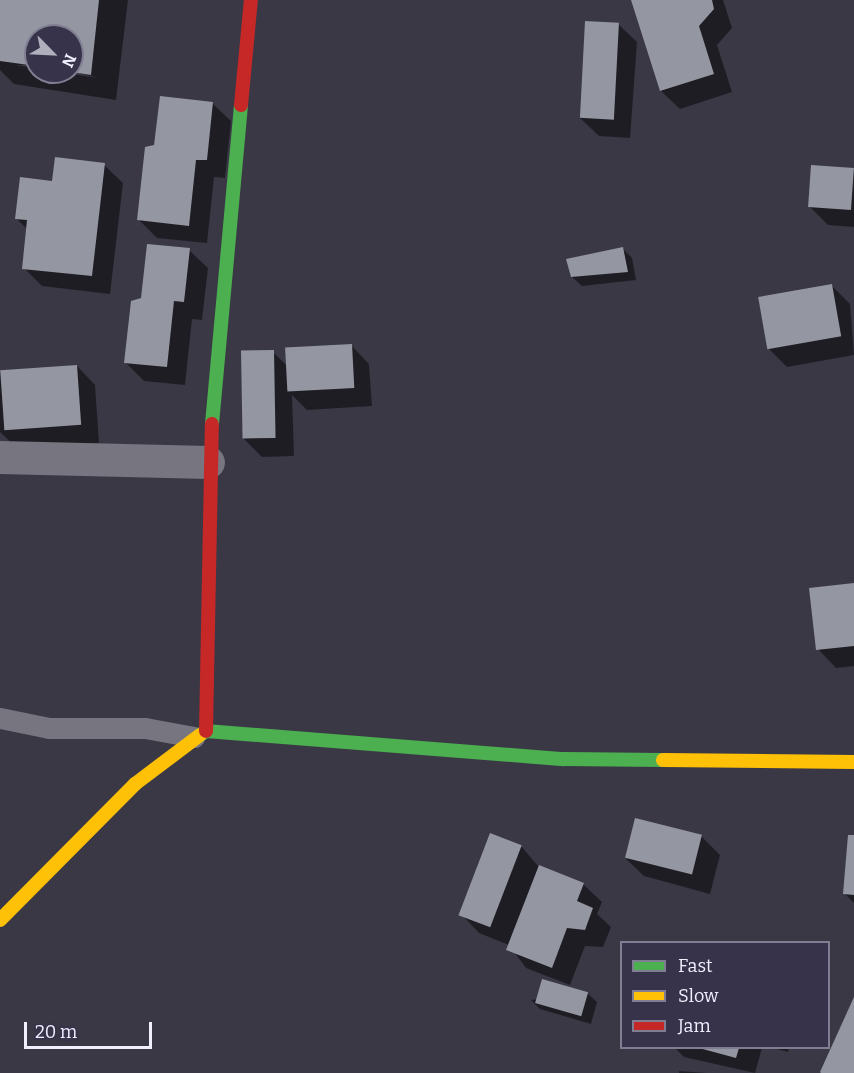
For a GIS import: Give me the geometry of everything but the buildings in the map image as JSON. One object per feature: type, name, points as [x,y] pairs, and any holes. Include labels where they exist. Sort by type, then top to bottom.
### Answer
[{"type":"street","points":[[200,734],[208,462],[251,0]]},
{"type":"street","points":[[0,457],[208,462]]},
{"type":"street","points":[[0,920],[135,784],[200,734],[564,759],[854,762]]},
{"type":"lane","points":[[0,718],[49,728],[145,728],[200,734]]},
{"type":"traffic: fast","points":[[212,424],[241,105]]},
{"type":"traffic: fast","points":[[200,735],[206,731],[564,759],[663,760]]},
{"type":"traffic: slow","points":[[0,920],[135,784],[200,735]]},
{"type":"traffic: slow","points":[[663,760],[854,762]]},
{"type":"traffic: jam","points":[[241,105],[251,0]]},
{"type":"traffic: jam","points":[[206,731],[212,424]]}]
